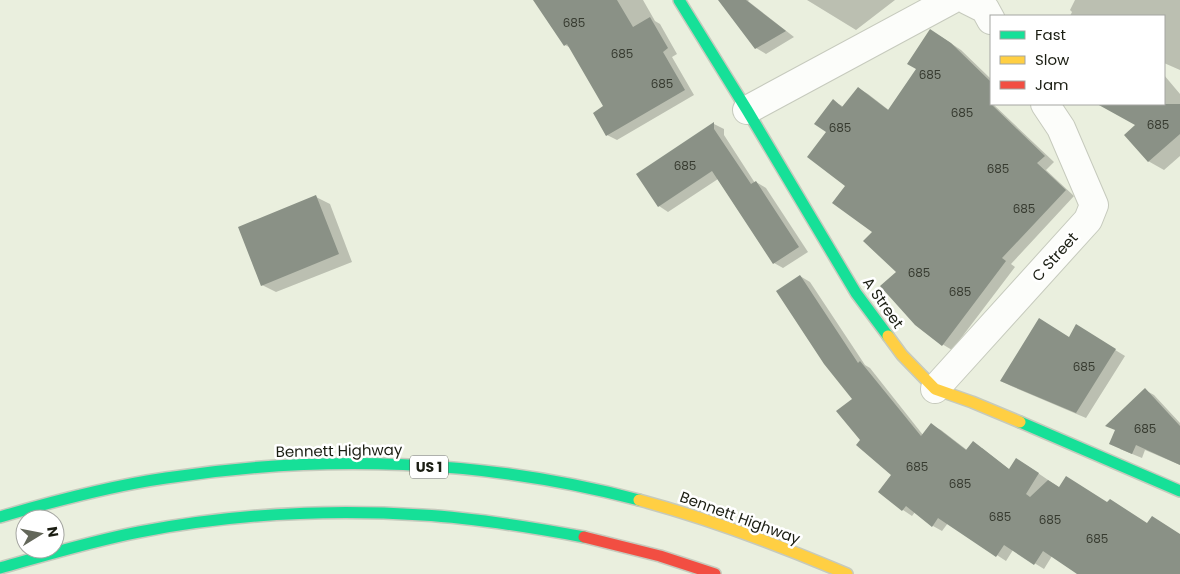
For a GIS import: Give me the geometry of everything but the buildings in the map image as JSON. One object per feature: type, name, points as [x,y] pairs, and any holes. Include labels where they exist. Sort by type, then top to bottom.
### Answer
[{"type":"main road","name":"A Street","points":[[679,0],[856,293],[902,355],[935,389],[972,402],[1180,491]]},
{"type":"main road","name":"Bennett Highway","points":[[0,517],[54,501],[110,488],[225,470],[282,465],[398,464],[512,475],[625,496],[736,530],[847,574]]},
{"type":"main road","points":[[0,568],[85,543],[197,522],[313,512],[370,511],[484,520],[541,529],[616,545],[715,574]]},
{"type":"street","points":[[747,110],[950,0]]},
{"type":"street","points":[[968,0],[985,9],[990,18]]},
{"type":"street","name":"C Street","points":[[935,389],[1088,220],[1094,205],[1060,128],[1046,105]]},
{"type":"traffic: fast","points":[[679,0],[856,293],[888,336]]},
{"type":"traffic: fast","points":[[1020,422],[1180,491]]},
{"type":"traffic: fast","points":[[0,517],[82,494],[166,478],[225,470],[344,464],[463,469],[522,476],[581,486],[639,500]]},
{"type":"traffic: fast","points":[[0,568],[86,544],[139,532],[209,521],[280,514],[387,513],[442,516],[503,523],[584,537]]},
{"type":"traffic: slow","points":[[888,336],[902,355],[935,389],[1020,422]]},
{"type":"traffic: slow","points":[[639,500],[744,533],[847,574]]},
{"type":"traffic: jam","points":[[584,537],[660,556],[715,574]]}]
